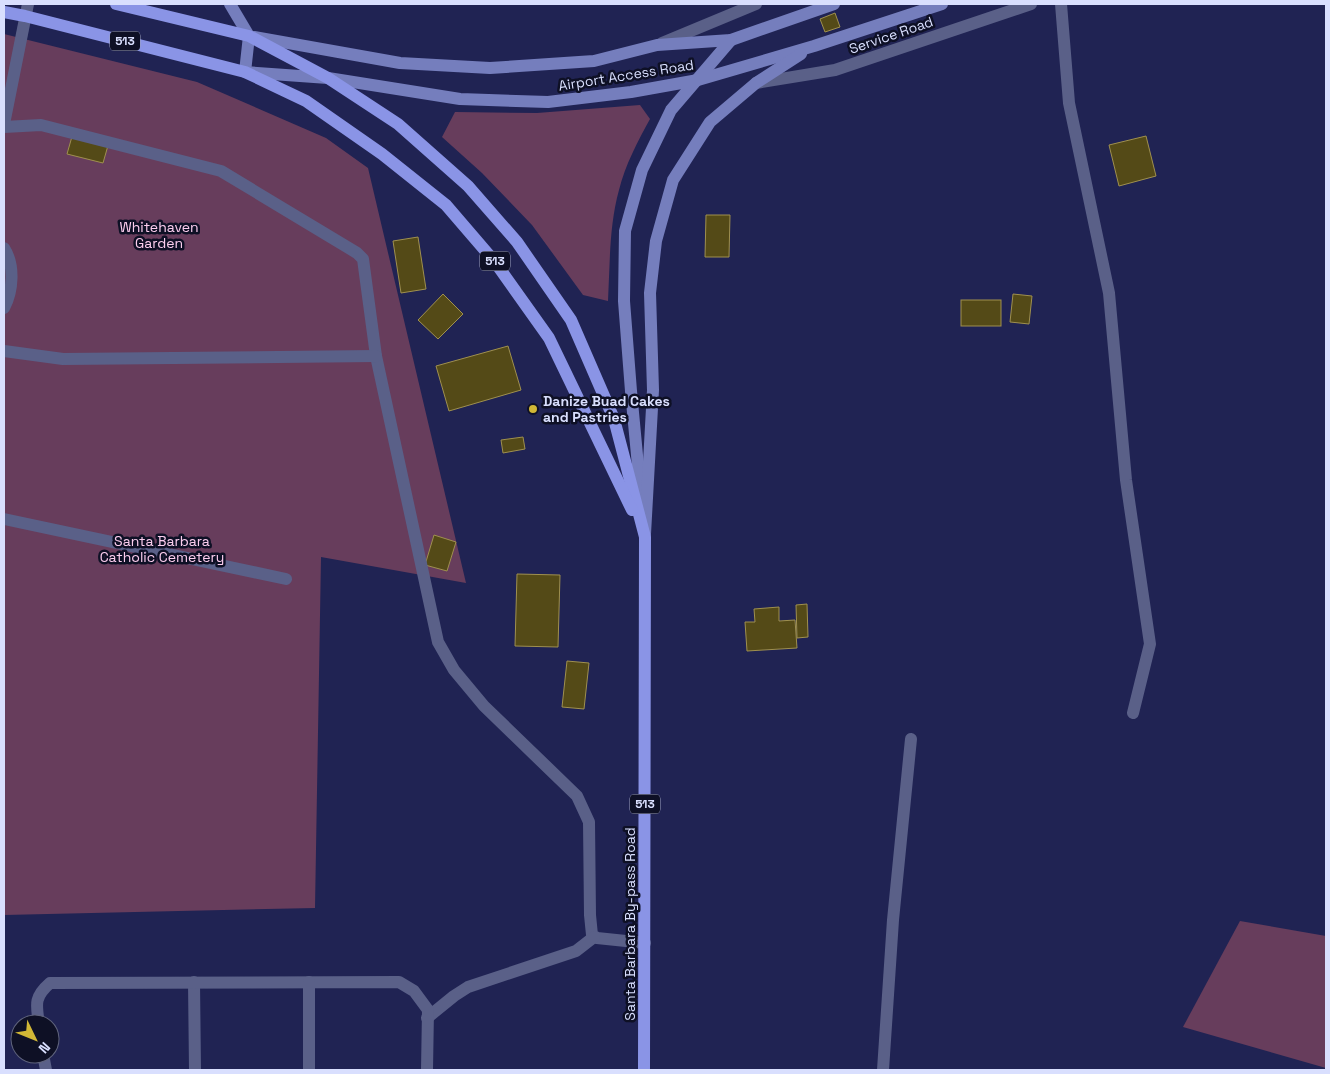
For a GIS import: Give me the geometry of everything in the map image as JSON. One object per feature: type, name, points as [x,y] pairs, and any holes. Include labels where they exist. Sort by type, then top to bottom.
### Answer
[{"type":"main road","name":"513","points":[[116,4],[249,36],[328,78],[398,124],[468,186],[517,242],[572,320],[614,419],[645,537]]},
{"type":"main road","points":[[230,4],[249,36],[246,72]]},
{"type":"main road","name":"Airport Access Road","points":[[249,36],[400,63],[490,68],[594,61],[657,45],[731,40],[834,4]]},
{"type":"main road","name":"Airport Access Road","points":[[246,72],[328,78],[460,99],[548,102],[631,92],[698,80],[814,46],[942,4]]},
{"type":"main road","name":"513","points":[[4,12],[26,10],[246,72],[306,101],[382,154],[446,205],[495,262],[549,338],[645,537]]},
{"type":"main road","points":[[645,537],[630,390],[624,301],[625,231],[642,170],[672,110],[731,40]]},
{"type":"main road","points":[[645,537],[653,390],[650,293],[656,240],[672,180],[710,122],[756,83],[814,46]]},
{"type":"main road","name":"Santa Barbara By-pass Road","points":[[644,1070],[645,537]]},
{"type":"street","points":[[657,45],[756,4]]},
{"type":"street","name":"Service Road","points":[[756,83],[835,70],[1031,4]]},
{"type":"street","points":[[1060,4],[1070,103],[1109,293],[1126,480],[1150,644],[1133,713]]},
{"type":"street","points":[[26,10],[4,126],[41,125],[221,171],[363,259],[376,356],[438,642],[454,670],[484,706],[576,796],[590,822],[590,915],[591,932],[594,937]]},
{"type":"street","points":[[4,248],[7,253],[12,276],[9,299],[4,308]]},
{"type":"street","points":[[4,351],[63,359],[376,356]]},
{"type":"street","points":[[4,519],[286,579]]},
{"type":"street","points":[[883,1070],[893,920],[911,739]]},
{"type":"street","points":[[427,1018],[468,987],[576,951],[594,937],[645,943]]},
{"type":"street","points":[[194,982],[195,1070]]},
{"type":"street","points":[[309,982],[309,1070]]},
{"type":"street","points":[[38,1014],[36,1004],[40,991],[50,983],[399,982],[414,991],[428,1010],[427,1070]]},
{"type":"green space","points":[[4,34],[197,82],[326,138],[368,168],[466,583],[321,557],[315,908],[4,915]]},
{"type":"green space","points":[[640,105],[650,119],[628,162],[613,217],[608,301],[583,295],[532,225],[482,173],[442,137],[455,112],[537,113]]},
{"type":"green space","points":[[1240,921],[1326,936],[1326,1068],[1183,1027]]},
{"type":"building","points":[[835,13],[840,27],[825,32],[820,19]]},
{"type":"building","points":[[73,133],[109,142],[103,163],[67,154]]},
{"type":"building","points":[[1146,136],[1156,176],[1119,186],[1109,145]]},
{"type":"building","points":[[706,215],[730,215],[729,257],[705,257]]},
{"type":"building","points":[[418,237],[426,289],[401,293],[393,241]]},
{"type":"building","points":[[443,294],[463,314],[438,339],[418,320]]},
{"type":"building","points":[[1013,294],[1032,296],[1029,324],[1010,322]]},
{"type":"building","points":[[961,300],[1001,300],[1001,326],[961,326]]},
{"type":"building","points":[[508,346],[521,390],[449,411],[436,366]]},
{"type":"building","points":[[523,437],[525,449],[503,453],[501,440]]},
{"type":"building","points":[[434,535],[456,542],[447,571],[425,565]]},
{"type":"building","points":[[517,574],[560,575],[558,647],[515,646]]},
{"type":"building","points":[[807,604],[808,637],[797,638],[796,605]]},
{"type":"building","points":[[779,607],[779,621],[795,620],[797,648],[747,651],[745,622],[755,622],[754,609]]},
{"type":"building","points":[[567,661],[589,663],[584,709],[562,707]]},
{"type":"place","name":"Danize Buad Cakes and Pastries","points":[[533,409]]},
{"type":"park label","name":"Whitehaven Garden","points":[[159,236]]},
{"type":"park label","name":"Santa Barbara Catholic Cemetery","points":[[162,550]]}]
